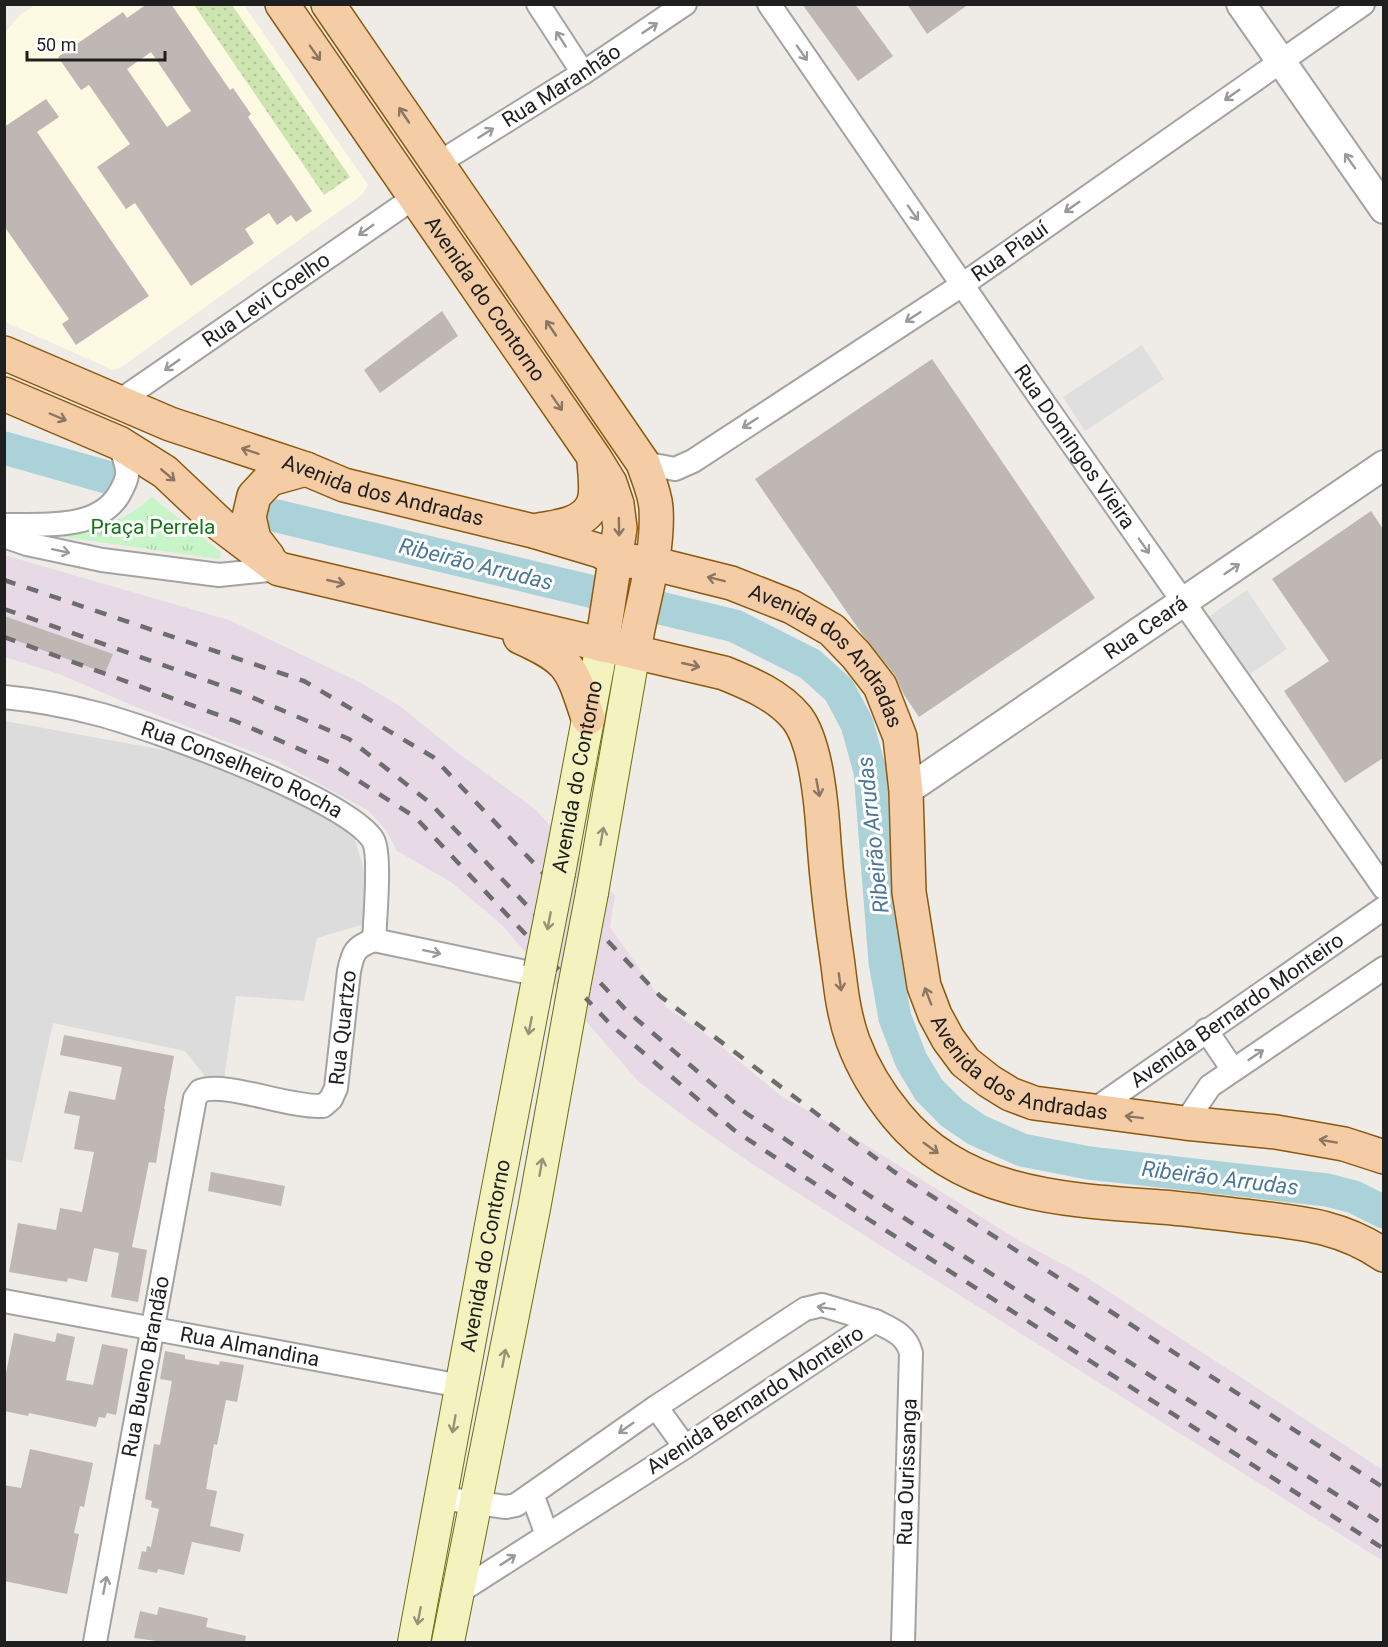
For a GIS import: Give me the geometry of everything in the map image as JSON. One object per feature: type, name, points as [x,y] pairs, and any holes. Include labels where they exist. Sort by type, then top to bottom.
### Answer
[{"type":"main road","name":"Avenida do Contorno","points":[[282,4],[594,457],[610,483],[617,504],[620,528],[588,718],[414,1642]]},
{"type":"main road","name":"Avenida do Contorno","points":[[328,4],[642,463],[656,506],[650,568],[592,893],[534,1209],[448,1642]]},
{"type":"main road","points":[[396,169],[408,174],[418,174],[436,164]]},
{"type":"main road","points":[[414,197],[424,189],[439,185],[457,193]]},
{"type":"main road","name":"Avenida dos Andradas","points":[[4,353],[170,424],[306,469],[344,485],[533,531],[600,551],[615,564],[731,583],[792,607],[831,630],[856,655],[880,686],[900,737],[906,791],[909,892],[924,986],[948,1039],[965,1062],[1010,1094],[1034,1103],[1091,1112],[1276,1132],[1344,1144],[1383,1157]]},
{"type":"main road","points":[[4,394],[119,443],[165,472],[221,525],[279,569],[490,620],[635,642],[724,673],[757,687],[781,701],[799,720],[810,744],[822,807],[835,944],[847,1020],[864,1067],[879,1094],[899,1119],[950,1161],[979,1177],[1016,1190],[1091,1202],[1164,1207],[1309,1224],[1337,1230],[1367,1244],[1383,1255]]},
{"type":"main road","points":[[533,531],[569,525],[592,506],[595,497],[594,457]]},
{"type":"main road","points":[[279,569],[255,539],[249,517],[254,496],[270,479],[306,469]]},
{"type":"main road","points":[[490,620],[513,634],[550,651],[566,664],[575,678],[588,718]]},
{"type":"street","points":[[538,4],[584,73]]},
{"type":"street","name":"Rua Maranhão","points":[[436,164],[584,73],[685,4]]},
{"type":"street","name":"Rua Domingos Vieira","points":[[769,4],[1383,888]]},
{"type":"street","points":[[1241,4],[1383,209]]},
{"type":"street","name":"Rua Piauí","points":[[642,463],[675,469],[693,461],[962,285],[1363,4]]},
{"type":"street","name":"Rua Levi Coelho","points":[[118,402],[414,197]]},
{"type":"street","points":[[4,525],[70,522],[100,514],[111,506],[125,485],[127,473],[119,443]]},
{"type":"street","name":"Rua Ceará","points":[[906,791],[1383,465]]},
{"type":"street","points":[[4,536],[27,544],[102,560],[219,575],[279,569]]},
{"type":"street","name":"Rua Conselheiro Rocha","points":[[4,697],[98,714],[160,734],[282,783],[356,822],[375,843],[374,940]]},
{"type":"street","name":"Avenida Bernardo Monteiro","points":[[1091,1112],[1383,908]]},
{"type":"street","points":[[374,940],[540,972]]},
{"type":"street","name":"Rua Quartzo","points":[[200,1091],[216,1088],[298,1105],[323,1106],[331,1099],[336,1088],[352,955],[361,945],[374,940]]},
{"type":"street","points":[[1185,1123],[1210,1086],[1383,968]]},
{"type":"street","points":[[1206,1030],[1233,1070]]},
{"type":"street","name":"Rua Bueno Brandão","points":[[95,1642],[193,1106],[200,1091]]},
{"type":"street","name":"Rua Almandina","points":[[4,1301],[461,1386]]},
{"type":"street","name":"Avenida Bernardo Monteiro","points":[[441,1498],[511,1507],[656,1407],[805,1309],[822,1305],[875,1321]]},
{"type":"street","name":"Avenida Bernardo Monteiro","points":[[459,1592],[686,1447],[875,1321]]},
{"type":"street","name":"Rua Ourissanga","points":[[875,1321],[902,1335],[911,1353],[903,1642]]},
{"type":"street","points":[[656,1407],[686,1447]]},
{"type":"street","points":[[532,1494],[547,1534]]},
{"type":"shaded area","points":[[35,5],[244,5],[368,185],[362,195],[120,368],[113,370],[5,322],[4,34],[20,15]]},
{"type":"shaded area","points":[[1142,345],[1164,379],[1085,431],[1063,397]]},
{"type":"shaded area","points":[[4,555],[229,620],[361,683],[400,706],[454,750],[535,809],[615,896],[610,927],[667,1008],[707,1035],[780,1095],[842,1130],[1023,1243],[1083,1275],[1383,1470],[1383,1561],[752,1164],[685,1117],[639,1082],[502,925],[451,882],[397,851],[386,830],[369,811],[279,762],[134,706],[59,674],[5,657]]},
{"type":"shaded area","points":[[1247,590],[1287,649],[1243,679],[1204,620]]},
{"type":"shaded area","points":[[5,721],[202,757],[348,817],[364,870],[365,924],[317,938],[304,1001],[236,996],[224,1079],[208,1080],[185,1051],[53,1023],[22,1163],[5,1159]]},
{"type":"green space","points":[[194,5],[232,5],[350,177],[324,195]]},
{"type":"green space","name":"Praça Perrela","points":[[152,497],[221,552],[220,559],[63,537],[64,533],[89,530],[111,523],[132,512]]},
{"type":"building","points":[[147,4],[171,4],[230,90],[233,88],[251,114],[248,117],[312,211],[296,222],[291,215],[277,225],[269,213],[245,229],[254,243],[191,286],[135,203],[126,209],[97,167],[130,144],[89,85],[81,90],[58,57],[123,12],[127,18]],"holes":[[[151,52],[191,111],[167,127],[127,69]]]},
{"type":"building","points":[[802,4],[855,4],[893,56],[858,81]]},
{"type":"building","points":[[907,4],[969,4],[927,34]]},
{"type":"building","points":[[46,99],[59,117],[37,132],[149,296],[76,345],[62,324],[69,319],[4,226],[4,127]]},
{"type":"building","points":[[442,311],[458,336],[380,393],[364,370]]},
{"type":"building","points":[[932,359],[1095,598],[919,717],[904,695],[895,675],[862,634],[755,479]]},
{"type":"building","points":[[1371,511],[1383,529],[1383,758],[1345,783],[1284,691],[1329,661],[1272,579]]},
{"type":"building","points":[[4,616],[113,654],[105,673],[4,636]]},
{"type":"building","points":[[64,1035],[174,1056],[156,1163],[149,1162],[132,1247],[147,1250],[138,1302],[111,1297],[119,1253],[94,1248],[87,1282],[68,1278],[67,1282],[9,1272],[18,1223],[56,1230],[60,1208],[82,1212],[94,1152],[74,1149],[80,1116],[64,1113],[69,1091],[115,1100],[122,1067],[60,1055]]},
{"type":"building","points":[[211,1172],[285,1186],[281,1206],[208,1191]]},
{"type":"building","points":[[14,1333],[55,1342],[57,1333],[75,1337],[66,1380],[93,1385],[102,1344],[128,1349],[116,1415],[107,1413],[105,1418],[99,1417],[96,1427],[29,1413],[28,1416],[4,1411],[4,1383]]},
{"type":"building","points":[[165,1351],[185,1355],[185,1359],[219,1365],[220,1361],[244,1365],[237,1402],[226,1400],[217,1445],[214,1444],[206,1489],[217,1491],[210,1526],[244,1534],[240,1552],[192,1542],[184,1575],[158,1569],[157,1573],[138,1569],[142,1551],[146,1552],[147,1546],[151,1547],[159,1509],[151,1507],[152,1501],[145,1499],[154,1444],[160,1445],[172,1381],[160,1379]]},
{"type":"building","points":[[30,1449],[93,1463],[84,1507],[80,1506],[74,1533],[79,1534],[67,1594],[4,1581],[4,1485],[21,1488]]},
{"type":"building","points":[[159,1607],[208,1618],[206,1627],[246,1636],[245,1642],[164,1642],[134,1638],[140,1611],[157,1615]]},
{"type":"waterway","name":"Ribeirão Arrudas","points":[[4,448],[110,478]]},
{"type":"waterway","name":"Ribeirão Arrudas","points":[[277,516],[735,626],[810,664],[839,690],[857,724],[870,771],[885,962],[895,1018],[911,1060],[929,1090],[952,1113],[977,1130],[1022,1150],[1089,1163],[1327,1190],[1354,1197],[1384,1212]]},
{"type":"railway","points":[[4,580],[304,681],[433,757],[660,996],[893,1171],[1384,1488]]},
{"type":"railway","points":[[4,609],[242,693],[349,739],[429,802],[627,1011],[746,1113],[879,1202],[1384,1525]]},
{"type":"railway","points":[[4,637],[235,721],[331,763],[415,817],[612,1026],[734,1130],[868,1219],[1384,1549]]}]
